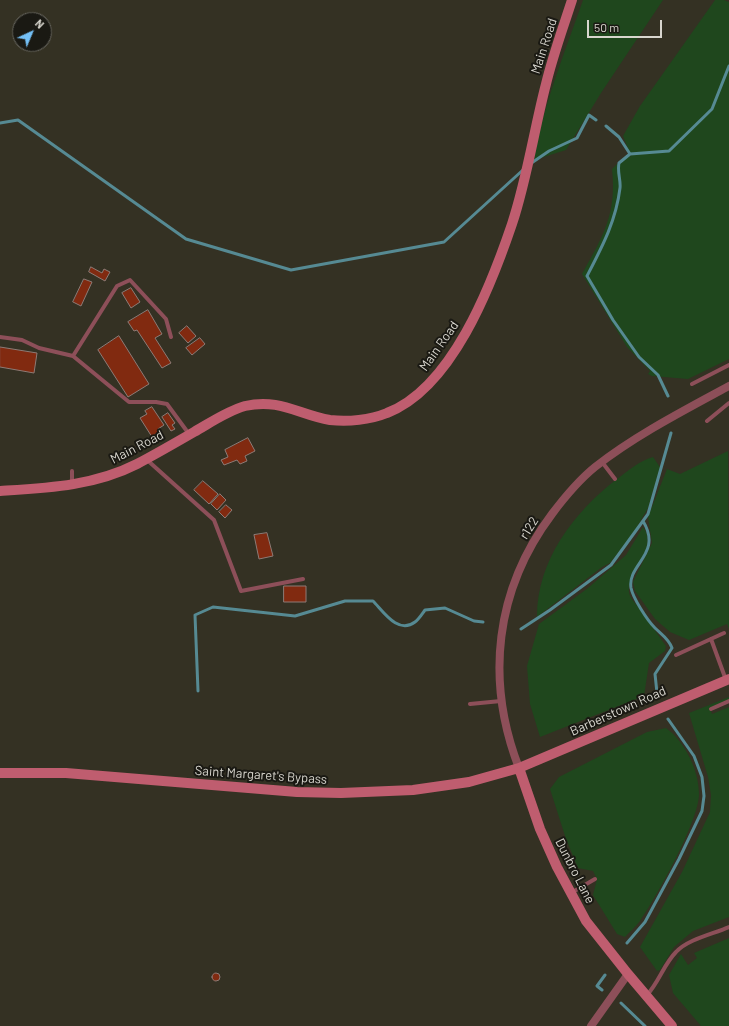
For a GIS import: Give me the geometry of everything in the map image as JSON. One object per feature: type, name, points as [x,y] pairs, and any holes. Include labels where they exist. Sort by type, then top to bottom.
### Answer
[{"type":"main road","name":"Main Road","points":[[0,491],[72,485],[111,475],[146,459],[226,414],[243,407],[260,404],[278,405],[330,420],[359,419],[386,413],[415,396],[443,368],[468,328],[512,224],[525,175],[546,81],[572,0]]},
{"type":"main road","name":"Barberstown Road","points":[[519,768],[728,679]]},
{"type":"main road","name":"Saint Margaret's Bypass","points":[[0,773],[66,773],[297,792],[341,793],[413,790],[446,786],[469,782],[519,768]]},
{"type":"main road","name":"Dunbro Lane","points":[[519,768],[540,829],[557,867],[586,921],[672,1026]]},
{"type":"street","name":"r122","points":[[519,768],[509,742],[502,713],[499,658],[503,620],[515,579],[537,534],[563,500],[594,468],[659,425],[729,386]]},
{"type":"street","points":[[591,1026],[628,974]]},
{"type":"lane","points":[[73,356],[117,286],[130,280],[166,319],[171,337]]},
{"type":"lane","points":[[0,338],[22,340],[39,348],[73,356],[129,402],[156,402],[167,404],[189,435]]},
{"type":"lane","points":[[692,384],[729,365]]},
{"type":"lane","points":[[707,422],[729,403]]},
{"type":"lane","points":[[146,459],[214,520],[241,591],[303,579]]},
{"type":"lane","points":[[602,462],[615,479]]},
{"type":"lane","points":[[72,471],[72,485]]},
{"type":"lane","points":[[676,655],[724,634]]},
{"type":"lane","points":[[711,639],[728,679]]},
{"type":"lane","points":[[470,704],[501,701]]},
{"type":"lane","points":[[710,709],[729,701]]},
{"type":"lane","points":[[571,893],[595,879]]},
{"type":"lane","points":[[646,996],[656,984],[670,959],[680,948],[729,928]]},
{"type":"green space","points":[[583,0],[663,0],[601,93],[566,150],[534,160],[549,99]]},
{"type":"green space","points":[[715,0],[724,0],[729,2],[729,359],[688,379],[652,376],[648,374],[650,371],[627,347],[582,274],[607,224],[612,199],[612,169],[623,158],[631,156],[623,136],[640,106]]},
{"type":"green space","points":[[728,451],[729,629],[727,624],[689,640],[670,632],[655,619],[635,591],[633,582],[652,543],[648,517],[667,469],[680,474]]},
{"type":"green space","points":[[653,457],[660,467],[648,508],[634,532],[610,563],[602,567],[537,617],[543,576],[561,539],[573,522],[586,506],[617,479],[638,464]]},
{"type":"green space","points":[[643,527],[647,535],[647,544],[645,553],[631,579],[629,588],[630,596],[666,646],[665,651],[649,663],[644,696],[540,737],[530,704],[527,666],[539,624],[588,588],[626,555]]},
{"type":"green space","points":[[729,697],[729,700],[710,708],[712,714],[729,707],[729,917],[693,931],[674,947],[660,970],[657,971],[640,947],[682,872],[710,812],[711,795],[708,777],[689,713]]},
{"type":"green space","points":[[666,728],[685,749],[694,766],[699,794],[697,806],[685,840],[666,878],[640,921],[625,937],[617,934],[593,895],[597,879],[593,871],[578,868],[566,839],[550,789],[559,777],[647,732]]},
{"type":"green space","points":[[729,938],[729,1026],[701,1026],[673,993],[669,975],[681,954],[688,965],[697,958],[694,953]]},
{"type":"building","points":[[91,267],[102,273],[104,269],[110,272],[105,281],[89,272]]},
{"type":"building","points":[[84,279],[92,282],[81,306],[73,302]]},
{"type":"building","points":[[131,288],[140,302],[131,308],[122,293]]},
{"type":"building","points":[[148,310],[162,334],[155,338],[171,363],[162,368],[137,330],[134,331],[128,322]]},
{"type":"building","points":[[187,326],[196,336],[188,343],[179,333]]},
{"type":"building","points":[[119,336],[149,384],[128,397],[98,350]]},
{"type":"building","points":[[200,338],[205,344],[192,355],[186,348]]},
{"type":"building","points":[[0,347],[37,353],[34,373],[0,367]]},
{"type":"building","points":[[152,407],[164,425],[158,429],[160,431],[152,437],[140,418],[147,414],[145,411]]},
{"type":"building","points":[[168,413],[175,423],[172,425],[175,429],[171,431],[162,417]]},
{"type":"building","points":[[248,438],[255,451],[245,456],[247,461],[240,464],[237,460],[224,465],[221,460],[228,457],[225,450]]},
{"type":"building","points":[[203,481],[218,494],[209,504],[194,490]]},
{"type":"building","points":[[220,494],[226,500],[217,510],[211,504]]},
{"type":"building","points":[[226,505],[232,510],[225,518],[219,512]]},
{"type":"building","points":[[267,533],[273,556],[259,559],[254,535]]},
{"type":"building","points":[[284,586],[306,586],[306,602],[284,602]]},
{"type":"building","points":[[214,973],[218,973],[220,977],[218,981],[214,981],[212,979],[212,975]]},
{"type":"waterway","points":[[668,396],[658,375],[639,357],[613,320],[587,276],[612,223],[620,188],[618,170],[619,163],[630,154],[669,151],[712,109],[729,66]]},
{"type":"waterway","points":[[530,164],[549,151],[577,138],[589,115],[596,120]]},
{"type":"waterway","points":[[0,123],[18,120],[186,239],[291,270],[444,242],[524,169]]},
{"type":"waterway","points":[[606,126],[619,137],[630,154]]},
{"type":"waterway","points":[[521,629],[550,610],[611,565],[648,514],[671,433]]},
{"type":"waterway","points":[[643,521],[648,532],[649,542],[647,550],[634,572],[631,580],[631,588],[634,597],[644,614],[655,628],[667,639],[672,648],[655,674],[657,693]]},
{"type":"waterway","points":[[198,691],[195,615],[213,607],[295,616],[345,601],[373,601],[391,620],[403,626],[415,622],[425,610],[445,608],[474,621],[483,622]]},
{"type":"waterway","points":[[627,943],[645,922],[679,859],[702,811],[704,796],[702,777],[694,756],[668,719]]},
{"type":"waterway","points":[[602,990],[597,986],[605,975]]},
{"type":"waterway","points":[[621,1003],[645,1026]]}]
